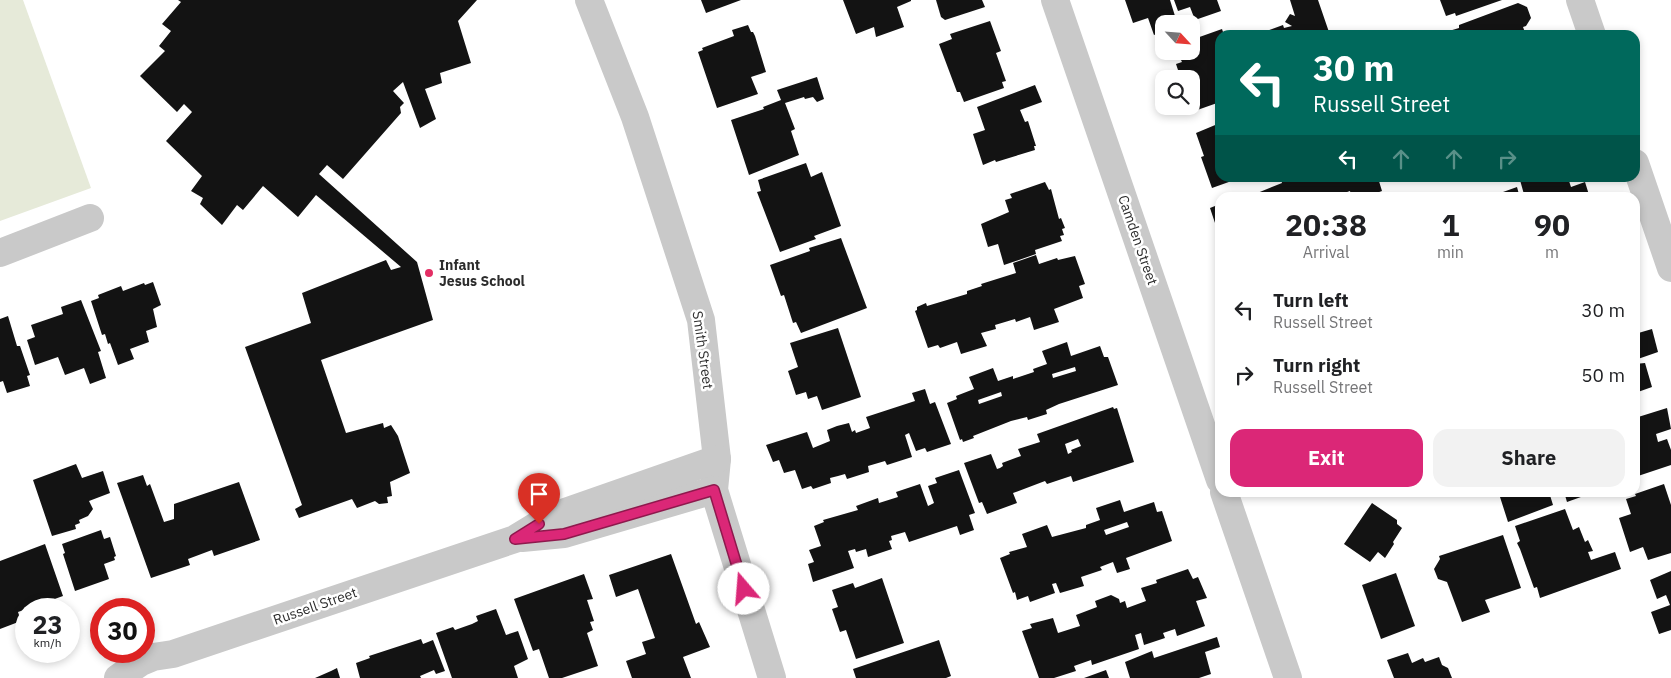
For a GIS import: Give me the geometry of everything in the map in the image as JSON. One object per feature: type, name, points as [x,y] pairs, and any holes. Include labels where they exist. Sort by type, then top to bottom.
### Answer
[{"type":"street","name":"Smith Street","points":[[589,0],[635,117],[701,320],[717,458],[714,490],[772,678]]},
{"type":"street","name":"Camden Street","points":[[1055,0],[1215,465]]},
{"type":"street","points":[[1580,0],[1590,30]]},
{"type":"street","points":[[1640,178],[1671,268]]},
{"type":"street","points":[[0,253],[90,218]]},
{"type":"street","name":"Russell Street","points":[[118,678],[141,662],[152,657],[173,654],[515,539],[551,518],[717,458]]},
{"type":"street","name":"Russell Street","points":[[515,539],[564,534],[714,490]]},
{"type":"street","points":[[1226,497],[1288,678]]},
{"type":"green space","points":[[0,0],[23,0],[91,188],[0,221]]},
{"type":"building","points":[[178,0],[477,0],[458,21],[471,63],[440,73],[442,83],[425,89],[436,119],[420,128],[403,82],[393,91],[404,103],[400,107],[401,113],[343,179],[327,165],[319,174],[417,262],[433,320],[321,360],[346,433],[383,423],[384,428],[391,425],[398,436],[410,473],[390,482],[392,496],[387,497],[388,503],[379,504],[375,501],[357,508],[352,499],[299,518],[295,509],[302,505],[245,347],[311,323],[302,293],[386,260],[391,270],[401,267],[316,195],[298,217],[263,186],[243,210],[237,205],[222,225],[200,204],[203,198],[191,191],[202,176],[166,141],[192,112],[184,104],[177,112],[140,76],[165,51],[159,46],[171,31],[162,24],[181,2]]},
{"type":"building","points":[[701,0],[741,0],[706,13]]},
{"type":"building","points":[[843,0],[911,1],[897,7],[904,27],[876,37],[874,27],[856,34]]},
{"type":"building","points":[[936,0],[982,0],[985,7],[945,20],[941,17]]},
{"type":"building","points":[[1125,0],[1170,0],[1175,15],[1155,15],[1155,35],[1148,18],[1133,23]]},
{"type":"building","points":[[1174,0],[1217,0],[1221,11],[1200,18],[1200,15],[1193,15],[1190,7],[1178,11]]},
{"type":"building","points":[[1290,0],[1318,0],[1328,30],[1270,30],[1283,25],[1284,28],[1292,26],[1285,22],[1290,14],[1295,16]]},
{"type":"building","points":[[1440,0],[1502,0],[1456,16],[1455,13],[1446,16]]},
{"type":"building","points":[[1518,3],[1527,7],[1531,18],[1526,26],[1523,27],[1524,30],[1452,30],[1459,28],[1459,25]]},
{"type":"building","points":[[990,21],[1001,51],[996,53],[1006,81],[1002,82],[1004,88],[964,102],[960,92],[957,92],[939,44],[952,39],[950,34]]},
{"type":"building","points":[[748,25],[755,36],[766,72],[751,77],[758,94],[717,108],[698,52],[703,50],[702,48],[734,36],[732,30]]},
{"type":"building","points":[[1215,31],[1215,104],[1200,109],[1200,70],[1178,70],[1176,64],[1182,62],[1181,60],[1200,60],[1200,37]]},
{"type":"building","points":[[817,77],[824,99],[817,102],[813,97],[805,99],[804,97],[785,103],[795,129],[791,131],[799,155],[749,175],[731,120],[764,109],[763,107],[781,100],[777,90]]},
{"type":"building","points":[[1035,85],[1042,102],[1020,110],[1025,122],[1028,121],[1036,146],[1034,146],[1035,150],[983,165],[973,134],[985,130],[977,107]]},
{"type":"building","points":[[1215,125],[1215,182],[1229,182],[1212,188],[1201,157],[1204,156],[1196,133]]},
{"type":"building","points":[[806,163],[811,177],[822,172],[841,226],[814,236],[816,239],[780,252],[757,192],[761,191],[758,180]]},
{"type":"building","points":[[1045,182],[1049,190],[1051,189],[1059,219],[1061,218],[1065,228],[1062,229],[1064,235],[1060,236],[1062,241],[1035,250],[1036,254],[1004,265],[998,244],[988,247],[981,224],[1009,212],[1005,200],[1012,198],[1010,194]]},
{"type":"building","points":[[1379,182],[1382,191],[1260,192],[1282,183]]},
{"type":"building","points":[[1521,182],[1569,182],[1571,187],[1585,182],[1588,192],[1523,192]]},
{"type":"building","points":[[1517,187],[1518,192],[1503,192]]},
{"type":"building","points":[[1215,206],[1215,223],[1210,208]]},
{"type":"building","points":[[841,238],[867,308],[801,333],[796,322],[793,323],[784,295],[781,296],[770,265],[810,251],[809,248]]},
{"type":"building","points":[[1036,255],[1039,264],[1057,258],[1058,260],[1075,256],[1085,284],[1079,286],[1083,298],[1054,309],[1059,322],[1034,330],[1030,317],[1016,322],[1015,319],[995,325],[996,329],[981,333],[987,346],[961,354],[957,342],[940,348],[938,345],[928,348],[915,311],[917,307],[926,303],[927,306],[967,294],[967,291],[982,286],[981,284],[1016,273],[1013,263]]},
{"type":"building","points":[[153,282],[161,305],[153,309],[157,327],[146,331],[149,342],[130,349],[134,359],[118,365],[110,343],[108,344],[105,334],[102,335],[91,301],[99,298],[98,295],[121,286],[123,291],[144,283],[145,285]]},
{"type":"building","points":[[81,300],[101,351],[98,352],[106,378],[90,384],[84,368],[65,375],[58,357],[35,365],[27,340],[35,337],[31,325],[63,314],[61,307]]},
{"type":"building","points":[[8,316],[17,346],[20,346],[30,375],[27,376],[30,386],[7,393],[3,381],[0,382],[0,319]]},
{"type":"building","points":[[838,328],[861,397],[822,410],[817,396],[808,399],[806,392],[796,395],[788,371],[798,367],[790,343]]},
{"type":"building","points":[[1652,329],[1658,352],[1640,358],[1640,333]]},
{"type":"building","points":[[1067,342],[1071,356],[1100,346],[1104,357],[1108,357],[1118,385],[1059,404],[1046,410],[1047,414],[1028,420],[1027,417],[1011,421],[973,436],[974,438],[963,442],[962,439],[960,440],[947,403],[957,399],[956,396],[974,389],[969,377],[993,368],[998,381],[1013,376],[1013,379],[1034,372],[1033,369],[1047,364],[1042,351]],"holes":[[[1075,367],[1076,371],[1053,378],[1052,374]],[[1001,392],[1002,396],[979,404],[978,400]]]},
{"type":"building","points":[[1645,363],[1652,387],[1640,391],[1640,364]]},
{"type":"building","points":[[925,389],[930,404],[935,402],[951,444],[927,452],[925,448],[916,451],[909,433],[905,435],[912,457],[887,465],[885,461],[868,466],[869,472],[847,479],[845,474],[830,478],[831,483],[813,489],[811,486],[802,489],[795,470],[784,473],[779,460],[773,462],[766,445],[807,432],[813,448],[830,441],[827,430],[849,423],[852,432],[855,430],[856,433],[870,428],[866,417],[915,401],[912,393]]},
{"type":"building","points":[[1113,407],[1114,409],[1117,408],[1134,462],[1073,482],[1071,476],[1047,484],[1045,481],[1013,493],[1017,503],[987,514],[982,502],[979,503],[964,463],[991,454],[997,469],[1000,468],[1003,466],[1002,463],[1021,456],[1018,449],[1040,442],[1037,434]],"holes":[[[1078,439],[1081,446],[1071,450],[1072,452],[1068,454],[1065,444]]]},
{"type":"building","points":[[1667,408],[1671,429],[1656,434],[1658,442],[1667,439],[1671,450],[1671,465],[1640,475],[1640,416]]},
{"type":"building","points":[[76,464],[82,478],[103,471],[110,493],[89,501],[93,509],[88,516],[79,520],[80,523],[75,525],[76,529],[52,536],[33,480]]},
{"type":"building","points":[[959,470],[975,513],[969,515],[974,530],[960,535],[957,526],[909,542],[905,532],[891,536],[892,540],[889,541],[892,549],[868,557],[866,549],[856,552],[855,549],[848,551],[854,568],[813,582],[808,564],[814,562],[809,550],[821,546],[814,526],[824,522],[823,520],[858,510],[856,506],[878,498],[879,503],[898,497],[896,492],[920,484],[928,506],[934,503],[928,486],[937,483],[935,478]]},
{"type":"building","points":[[143,475],[147,486],[150,484],[164,522],[174,519],[174,504],[239,482],[260,540],[214,556],[212,550],[188,559],[190,565],[151,578],[117,483]]},
{"type":"building","points":[[1664,484],[1671,505],[1671,553],[1648,560],[1643,547],[1630,552],[1619,518],[1631,514],[1626,499],[1640,497],[1640,492]]},
{"type":"building","points":[[1500,497],[1551,497],[1553,505],[1508,522]]},
{"type":"building","points":[[1566,497],[1581,497],[1567,502]]},
{"type":"building","points":[[1120,500],[1124,512],[1154,502],[1157,512],[1162,511],[1172,541],[1126,558],[1130,569],[1117,573],[1113,562],[1100,567],[1102,570],[1081,577],[1084,586],[1060,593],[1056,583],[1052,584],[1055,593],[1030,602],[1028,596],[1017,600],[1000,558],[1010,554],[1009,552],[1027,547],[1022,534],[1047,525],[1052,537],[1086,528],[1086,525],[1100,520],[1096,508]],"holes":[[[1127,522],[1129,527],[1106,535],[1104,530]]]},
{"type":"building","points":[[1372,503],[1397,520],[1397,524],[1402,528],[1385,558],[1378,552],[1370,562],[1344,544]]},
{"type":"building","points":[[1565,509],[1573,530],[1579,527],[1585,542],[1588,540],[1593,551],[1588,552],[1591,560],[1615,552],[1621,569],[1540,598],[1537,587],[1534,588],[1517,543],[1520,541],[1515,526]]},
{"type":"building","points":[[101,530],[104,539],[110,537],[116,556],[114,557],[115,560],[104,564],[109,579],[75,591],[63,554],[65,553],[62,544]]},
{"type":"building","points":[[1503,535],[1521,588],[1485,600],[1490,612],[1462,622],[1447,582],[1438,579],[1434,569],[1440,559],[1439,556]]},
{"type":"building","points":[[45,544],[63,596],[57,598],[15,598],[15,623],[0,629],[0,561]]},
{"type":"building","points":[[671,554],[696,624],[699,622],[710,647],[683,657],[691,678],[632,678],[626,661],[646,654],[642,642],[655,638],[638,589],[616,597],[609,575]]},
{"type":"building","points":[[1188,569],[1193,579],[1198,577],[1207,598],[1196,601],[1205,626],[1177,636],[1175,629],[1163,633],[1165,638],[1144,645],[1141,633],[1135,635],[1139,649],[1092,665],[1091,660],[1074,666],[1076,671],[1054,678],[1039,678],[1022,631],[1032,628],[1030,624],[1053,618],[1058,633],[1080,626],[1076,615],[1097,607],[1095,601],[1111,595],[1119,599],[1120,603],[1125,601],[1127,608],[1146,601],[1141,588],[1157,583],[1156,580]]},
{"type":"building","points":[[1671,571],[1671,630],[1659,634],[1651,612],[1670,605],[1666,595],[1657,599],[1650,580]]},
{"type":"building","points":[[1396,573],[1415,626],[1381,639],[1362,585]]},
{"type":"building","points":[[584,574],[593,599],[587,600],[594,621],[590,622],[593,630],[587,633],[598,666],[562,678],[549,678],[539,649],[533,651],[514,599]]},
{"type":"building","points":[[882,578],[904,643],[856,659],[846,630],[840,632],[832,609],[838,607],[832,590],[853,583],[855,588]]},
{"type":"building","points":[[496,609],[506,635],[518,631],[528,659],[514,666],[518,678],[452,678],[436,633],[453,627],[455,630],[472,624],[478,621],[476,616]]},
{"type":"building","points":[[1217,637],[1220,647],[1205,652],[1211,674],[1199,678],[1130,678],[1125,662],[1152,651],[1154,658]]},
{"type":"building","points":[[421,639],[423,644],[433,640],[445,671],[436,674],[434,670],[420,676],[421,678],[360,678],[356,663],[370,658],[369,656]]},
{"type":"building","points":[[939,640],[951,676],[946,678],[856,678],[853,669]]},
{"type":"building","points":[[1408,653],[1412,663],[1423,658],[1425,662],[1439,657],[1442,665],[1448,668],[1452,678],[1394,678],[1387,660]]},
{"type":"building","points":[[337,668],[340,678],[315,678],[331,671]]},
{"type":"building","points":[[1106,670],[1109,678],[1084,678]]},
{"type":"place","name":"Infant Jesus School","points":[[429,273]]},
{"type":"route","points":[[539,524],[515,539],[564,534],[714,490],[744,589]]}]
